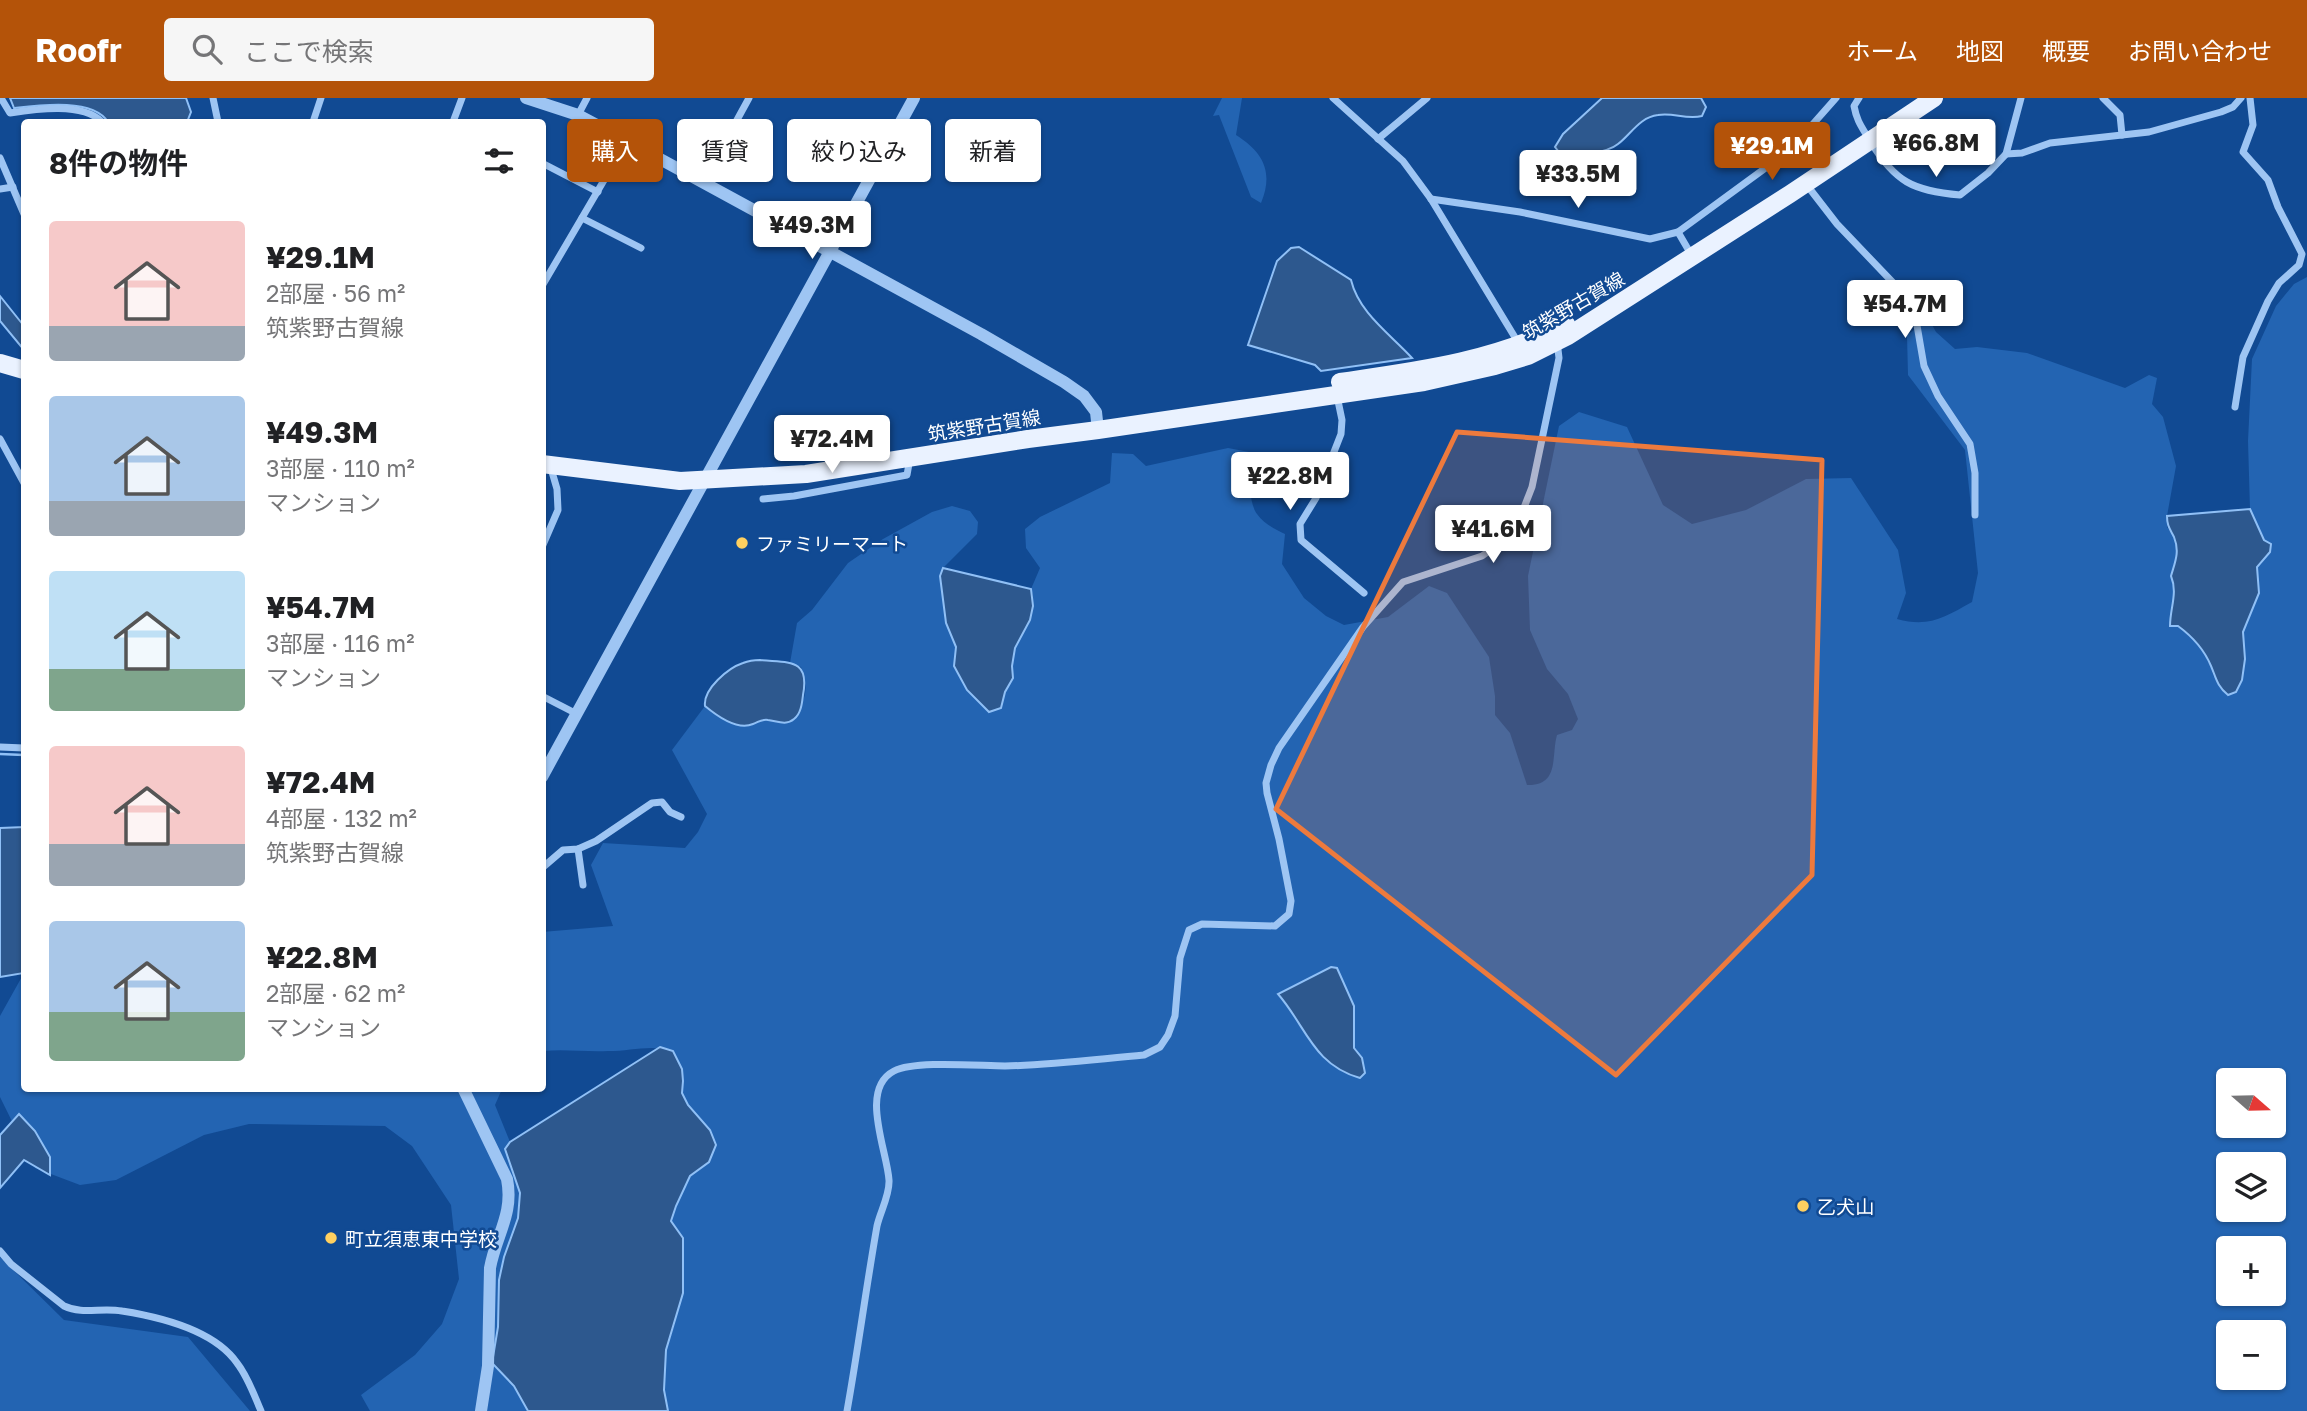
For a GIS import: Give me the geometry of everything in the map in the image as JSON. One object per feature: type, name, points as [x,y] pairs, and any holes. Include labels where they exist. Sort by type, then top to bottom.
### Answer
[{"type":"main road","name":"筑紫野古賀線","points":[[1686,245],[1805,184],[1914,98]]},
{"type":"main road","name":"筑紫野古賀線","points":[[546,464],[680,481],[806,474],[1424,382],[1495,366],[1555,336],[1686,245],[1934,98]]},
{"type":"main road","name":"筑紫野古賀線","points":[[1098,430],[1124,415],[1524,351]]},
{"type":"main road","points":[[0,363],[21,369]]},
{"type":"street","points":[[1,98],[10,113],[58,108],[86,113],[97,119]]},
{"type":"street","points":[[213,98],[217,119]]},
{"type":"street","points":[[314,119],[321,98]]},
{"type":"street","points":[[454,119],[462,98]]},
{"type":"street","points":[[526,98],[586,119]]},
{"type":"street","points":[[578,115],[587,98]]},
{"type":"street","points":[[738,119],[749,98]]},
{"type":"street","points":[[546,770],[914,98]]},
{"type":"street","points":[[1333,98],[1403,161],[1431,199],[1524,351]]},
{"type":"street","points":[[1377,139],[1427,98]]},
{"type":"street","points":[[1431,199],[1520,212],[1686,245],[1790,150],[1836,98]]},
{"type":"street","points":[[1859,98],[1854,106],[1857,122],[1883,163],[1908,183],[1931,192],[1961,195],[1989,173],[2006,154],[2021,98]]},
{"type":"street","points":[[2103,98],[2120,115],[2122,135]]},
{"type":"street","points":[[2006,154],[2022,153],[2050,143],[2149,132],[2221,113],[2233,107],[2241,98]]},
{"type":"street","points":[[2235,407],[2243,357],[2268,301],[2279,283],[2299,265],[2302,254],[2278,207],[2268,180],[2243,152],[2253,125],[2250,98]]},
{"type":"street","points":[[0,158],[21,207]]},
{"type":"street","points":[[546,165],[598,192]]},
{"type":"street","points":[[546,279],[604,182]]},
{"type":"street","points":[[703,182],[1064,382],[1084,397],[1096,412],[1098,430]]},
{"type":"street","points":[[1805,184],[1914,308],[1924,366],[1938,396],[1970,444],[1975,472],[1975,515]]},
{"type":"street","points":[[0,189],[13,187]]},
{"type":"street","points":[[582,218],[641,248]]},
{"type":"street","points":[[847,1411],[877,1224],[889,1186],[878,1121],[876,1097],[880,1084],[897,1069],[932,1065],[1006,1066],[1144,1055],[1160,1047],[1175,1016],[1181,958],[1189,930],[1202,924],[1275,926],[1289,914],[1291,901],[1266,783],[1275,756],[1363,627],[1403,582],[1482,556],[1502,542],[1518,523],[1532,487],[1559,358],[1555,336]]},
{"type":"street","points":[[1337,395],[1342,420],[1341,434],[1316,498],[1300,524],[1301,540],[1364,593]]},
{"type":"street","points":[[0,439],[21,478]]},
{"type":"street","points":[[763,499],[794,496],[907,475],[910,458]]},
{"type":"street","points":[[546,464],[557,489],[558,510],[546,538]]},
{"type":"street","points":[[546,698],[577,714]]},
{"type":"street","points":[[0,747],[21,748]]},
{"type":"street","points":[[546,865],[563,850],[578,849],[596,841],[652,803],[662,802],[670,812],[681,817]]},
{"type":"street","points":[[578,849],[583,885]]},
{"type":"street","points":[[465,1092],[507,1179],[510,1194],[506,1222],[493,1252],[490,1268],[489,1353],[481,1411]]},
{"type":"street","points":[[0,1251],[11,1264],[64,1306],[73,1310],[122,1311],[184,1326],[209,1338],[223,1347],[237,1362],[261,1411]]},
{"type":"highlighted area","points":[[1457,432],[1822,460],[1812,875],[1616,1075],[1276,809]]},
{"type":"shaded area","points":[[10,98],[186,98],[191,112],[188,119],[105,119],[91,109],[79,106],[14,108]]},
{"type":"shaded area","points":[[1222,98],[1242,98],[1236,135],[1253,148],[1266,172],[1265,192],[1261,203],[1251,197],[1219,115],[1213,116]]},
{"type":"shaded area","points":[[1602,98],[1701,98],[1706,107],[1702,116],[1652,116],[1641,122],[1618,144],[1606,150],[1581,154],[1559,152],[1555,147],[1563,134]]},
{"type":"shaded area","points":[[1299,247],[1351,280],[1368,313],[1412,358],[1321,371],[1315,365],[1248,345],[1277,261],[1291,248]]},
{"type":"shaded area","points":[[2307,277],[2307,1411],[668,1411],[664,1390],[666,1350],[675,1323],[683,1238],[671,1221],[690,1176],[709,1162],[700,1118],[688,1105],[682,1093],[682,1069],[673,1051],[649,1048],[546,1051],[546,932],[613,926],[591,865],[603,843],[685,848],[698,832],[707,814],[672,750],[705,706],[717,716],[758,721],[765,719],[785,723],[792,716],[801,704],[805,691],[801,667],[790,663],[797,623],[812,610],[848,563],[883,539],[932,512],[952,506],[970,511],[978,522],[977,534],[943,568],[940,576],[946,623],[956,647],[954,666],[967,690],[989,711],[1001,708],[1005,692],[1013,678],[1015,648],[1030,620],[1033,596],[1031,589],[1040,568],[1026,548],[1025,529],[1040,517],[1110,483],[1112,453],[1133,454],[1146,466],[1228,448],[1249,452],[1254,509],[1266,523],[1285,534],[1282,564],[1304,598],[1326,616],[1344,625],[1388,617],[1429,586],[1447,593],[1489,657],[1495,715],[1510,733],[1527,785],[1538,784],[1545,781],[1552,768],[1557,735],[1572,730],[1578,719],[1568,694],[1547,669],[1530,630],[1528,576],[1559,426],[1579,412],[1627,427],[1663,505],[1692,524],[1746,510],[1806,479],[1851,478],[1898,550],[1906,593],[1897,619],[1928,622],[1972,602],[1978,573],[1965,450],[1908,375],[1907,335],[1929,319],[1936,332],[1955,349],[1977,347],[2027,353],[2125,388],[2149,375],[2157,378],[2152,404],[2163,417],[2176,466],[2167,516],[2167,527],[2177,546],[2177,558],[2171,576],[2174,588],[2170,626],[2179,627],[2193,637],[2204,652],[2214,677],[2245,659],[2243,632],[2259,593],[2257,567],[2270,552],[2250,509],[2248,441],[2252,359],[2276,306],[2294,284]]},
{"type":"shaded area","points":[[0,296],[21,322],[21,346],[0,321]]},
{"type":"shaded area","points":[[2250,509],[2264,540],[2271,544],[2270,552],[2257,567],[2259,593],[2243,632],[2245,659],[2242,680],[2236,692],[2228,695],[2219,685],[2198,644],[2178,626],[2170,626],[2174,595],[2171,576],[2177,547],[2167,516]]},
{"type":"shaded area","points":[[943,568],[1031,589],[1033,606],[1030,620],[1015,648],[1013,678],[1005,692],[1001,708],[989,712],[967,690],[954,666],[956,647],[946,623],[940,576]]},
{"type":"shaded area","points":[[760,660],[788,663],[800,668],[804,683],[802,705],[794,719],[785,723],[764,720],[740,726],[721,718],[705,706],[705,699],[712,686],[724,674],[743,663]]},
{"type":"shaded area","points":[[21,827],[21,974],[0,977],[0,828]]},
{"type":"shaded area","points":[[1331,967],[1337,968],[1354,1006],[1354,1048],[1362,1058],[1365,1073],[1360,1078],[1331,1064],[1321,1054],[1278,994]]},
{"type":"shaded area","points":[[21,978],[21,1092],[501,1092],[495,1105],[510,1142],[505,1149],[520,1193],[518,1218],[499,1280],[498,1327],[492,1362],[514,1386],[528,1411],[370,1411],[361,1395],[415,1355],[442,1324],[459,1279],[451,1205],[412,1146],[385,1126],[249,1124],[204,1135],[116,1180],[80,1185],[35,1168],[0,1097],[0,1016]]},
{"type":"shaded area","points":[[660,1047],[673,1051],[682,1069],[682,1093],[688,1105],[710,1130],[716,1145],[709,1162],[690,1176],[671,1221],[683,1238],[683,1293],[666,1350],[664,1390],[668,1411],[528,1411],[514,1386],[492,1363],[498,1327],[499,1280],[518,1218],[520,1193],[505,1149],[510,1142]]},
{"type":"shaded area","points":[[19,1114],[35,1131],[50,1157],[50,1175],[24,1160],[0,1188],[0,1135]]},
{"type":"shaded area","points":[[0,1257],[64,1320],[188,1337],[250,1411],[0,1411]]},
{"type":"waterway","points":[[0,754],[21,755]]},
{"type":"place","name":"ファミリーマート","points":[[742,543]]},
{"type":"place","name":"乙犬山","points":[[1803,1206]]},
{"type":"place","name":"町立須恵東中学校","points":[[331,1238]]}]
